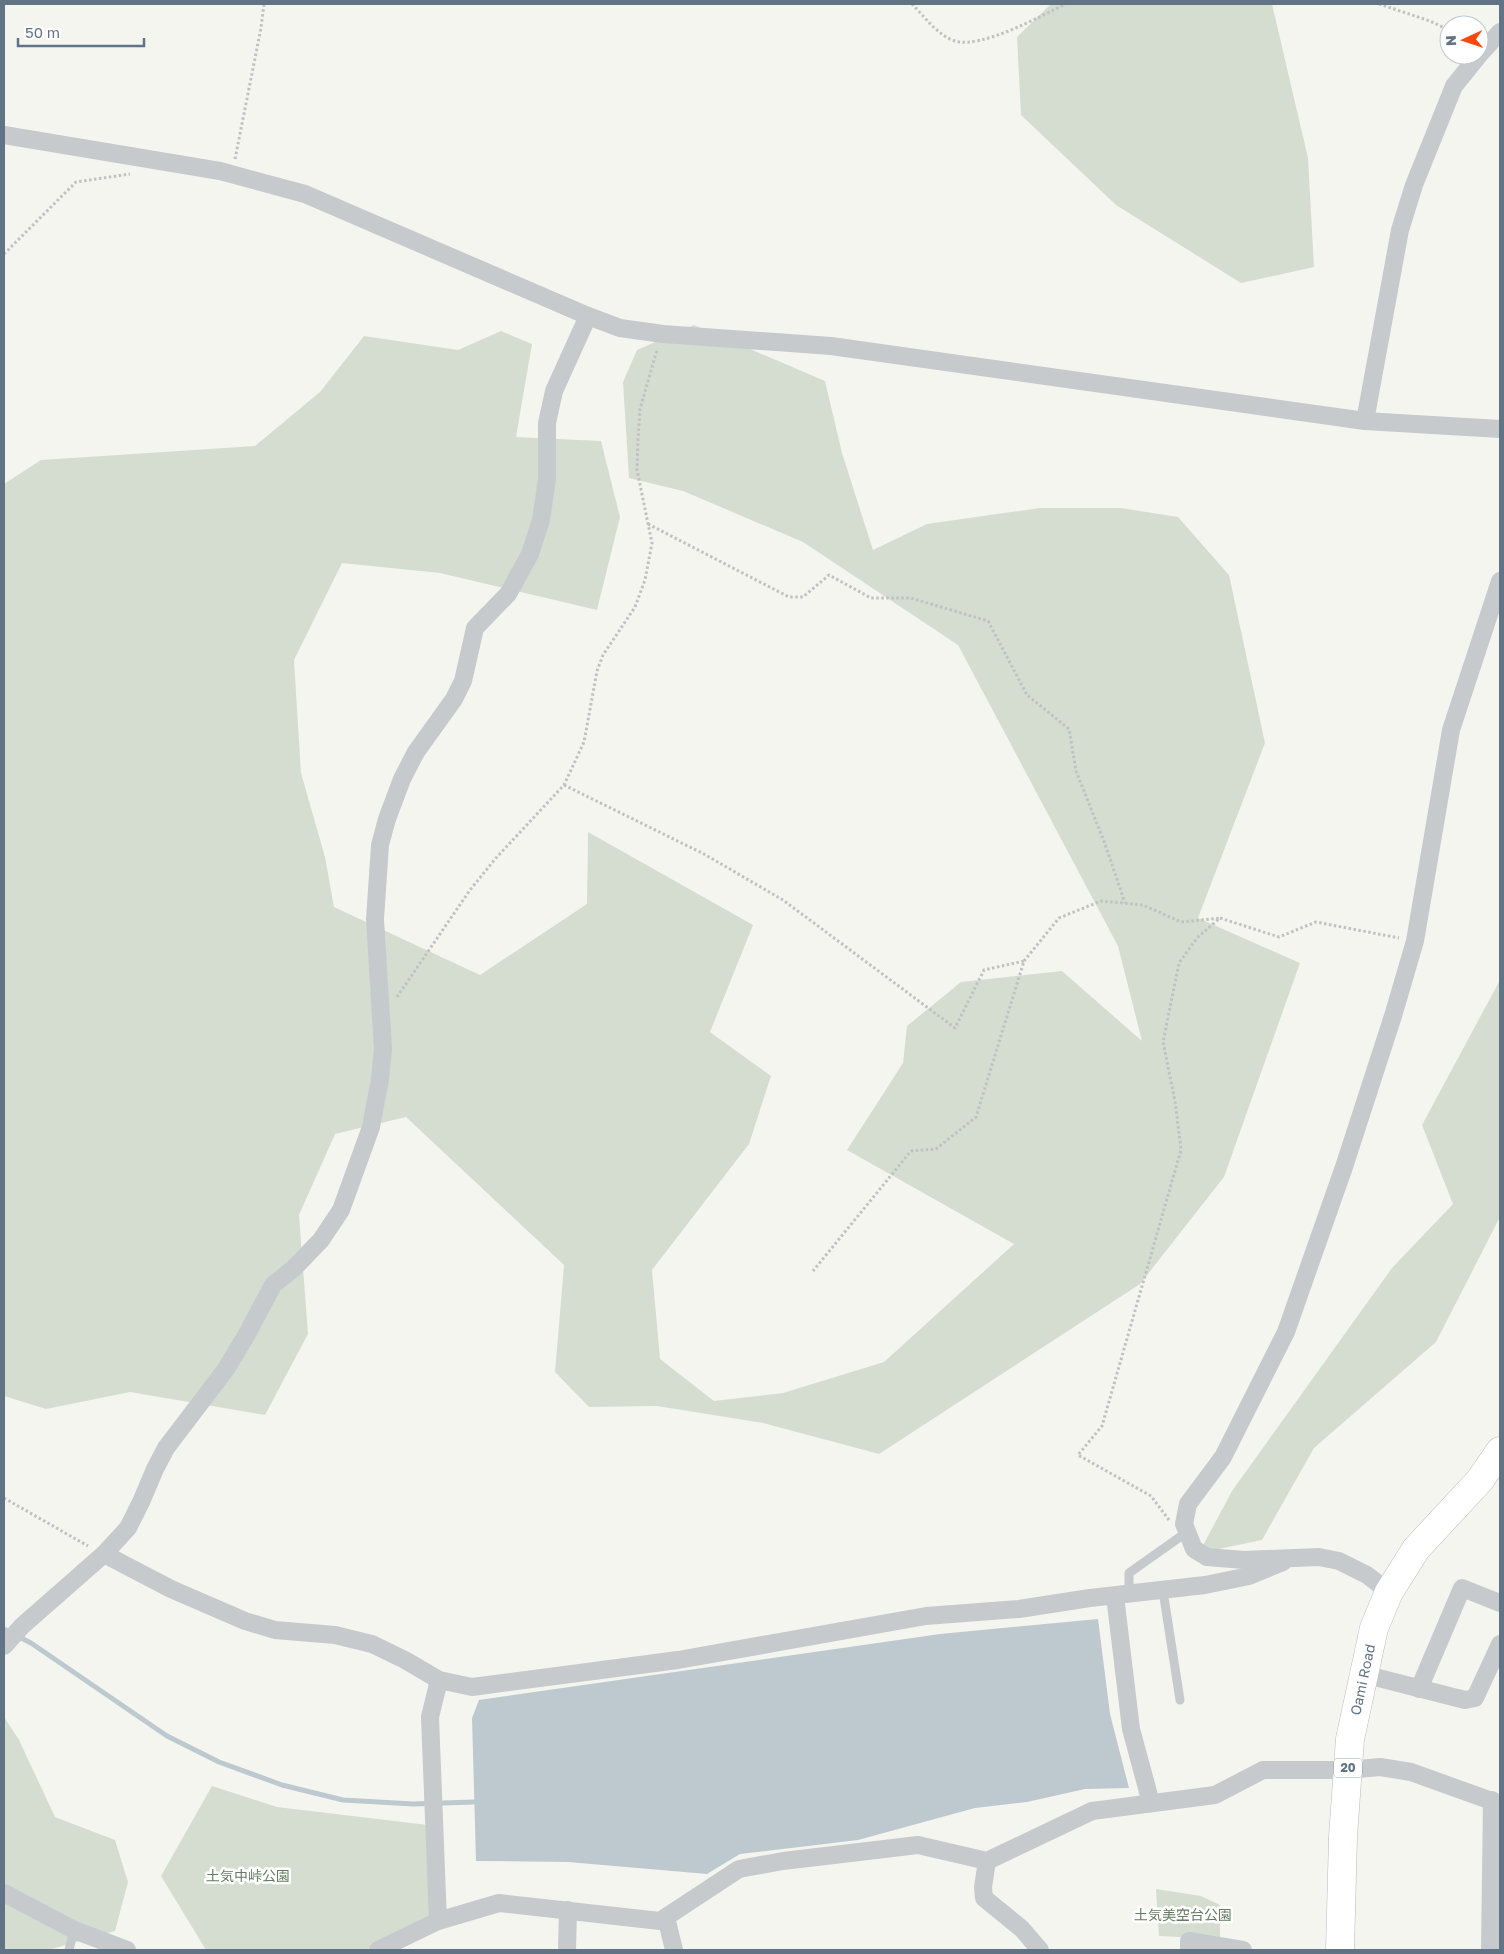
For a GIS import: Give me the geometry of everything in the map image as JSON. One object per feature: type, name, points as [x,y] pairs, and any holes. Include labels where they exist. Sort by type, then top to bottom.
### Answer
[{"type":"main road","name":"Oami Road","points":[[1340,1950],[1343,1837],[1350,1739],[1374,1628],[1389,1592],[1416,1549],[1480,1480],[1500,1451]]},
{"type":"street","points":[[1489,44],[1500,32]]},
{"type":"street","points":[[1365,421],[1400,230],[1414,185],[1454,86],[1471,65]]},
{"type":"street","points":[[4,135],[233,174],[305,194],[620,328],[663,334],[831,346],[1365,421],[1500,430]]},
{"type":"street","points":[[4,1646],[22,1626],[104,1554],[128,1528],[142,1502],[154,1469],[166,1448],[226,1369],[273,1285],[294,1268],[322,1240],[340,1210],[371,1127],[380,1079],[383,1049],[376,902],[380,845],[387,819],[402,779],[416,752],[454,698],[463,681],[475,628],[508,594],[530,554],[542,512],[547,479],[547,423],[554,391],[588,316]]},
{"type":"street","points":[[1389,1592],[1367,1575],[1339,1561],[1319,1557],[1244,1560],[1207,1557],[1194,1550],[1184,1535],[1184,1524],[1188,1504],[1224,1457],[1286,1332],[1394,1016],[1415,941],[1451,730],[1500,581]]},
{"type":"street","points":[[104,1554],[171,1589],[245,1621],[275,1630],[335,1635],[372,1644],[405,1660],[439,1680],[472,1687],[687,1658],[926,1616],[1019,1609],[1162,1591],[1249,1576],[1296,1557]]},
{"type":"street","points":[[1419,1689],[1462,1588],[1500,1603]]},
{"type":"street","points":[[1122,1595],[1131,1728],[1151,1803]]},
{"type":"street","points":[[1363,1674],[1465,1700],[1475,1698],[1500,1644]]},
{"type":"street","points":[[438,1921],[430,1717],[439,1680]]},
{"type":"street","points":[[378,1950],[438,1921],[499,1903],[660,1921],[739,1869],[783,1861],[918,1845],[987,1861],[1092,1811],[1215,1795],[1263,1770],[1348,1770],[1380,1767],[1411,1772],[1496,1802],[1490,1950]]},
{"type":"street","points":[[987,1861],[984,1898],[1022,1929],[1040,1950]]},
{"type":"street","points":[[4,1893],[74,1930],[127,1950]]},
{"type":"street","points":[[567,1950],[568,1910]]},
{"type":"street","points":[[666,1917],[674,1950]]},
{"type":"street","points":[[1189,1950],[1189,1941],[1243,1950]]},
{"type":"lane","points":[[1122,1595],[1129,1573],[1184,1535]]},
{"type":"lane","points":[[1162,1591],[1180,1700]]},
{"type":"lane","points":[[69,1950],[74,1930]]},
{"type":"path","points":[[233,174],[264,4]]},
{"type":"path","points":[[912,4],[938,31],[954,41],[970,42],[992,38],[1066,4]]},
{"type":"path","points":[[1379,4],[1439,26]]},
{"type":"path","points":[[4,254],[76,182],[138,173],[163,161]]},
{"type":"path","points":[[381,1020],[470,890],[496,858],[564,785],[584,742],[592,708],[597,671],[603,655],[622,630],[635,607],[645,580],[652,543],[637,470],[640,409],[663,334]]},
{"type":"path","points":[[648,524],[789,597],[803,596],[829,575],[871,598],[911,598],[988,621],[1027,695],[1069,729],[1076,772],[1105,844],[1125,903]]},
{"type":"path","points":[[564,785],[704,854],[783,900],[955,1028],[984,970],[1024,961]]},
{"type":"path","points":[[812,1271],[911,1151],[936,1149],[976,1117],[1024,961],[1059,918],[1101,901],[1143,905],[1181,922],[1220,918],[1279,938],[1316,922],[1415,941]]},
{"type":"path","points":[[1184,1535],[1151,1496],[1078,1455],[1102,1426],[1181,1150],[1175,1101],[1162,1042],[1179,963],[1197,938],[1220,918]]},
{"type":"path","points":[[4,1498],[104,1554]]},
{"type":"green space","points":[[1051,4],[1272,4],[1308,158],[1314,267],[1241,283],[1116,205],[1021,115],[1017,37]]},
{"type":"green space","points":[[694,325],[825,381],[842,453],[873,550],[927,524],[1040,508],[1121,508],[1178,517],[1229,575],[1265,743],[1198,918],[1300,963],[1224,1177],[1140,1284],[879,1454],[763,1423],[657,1406],[589,1407],[555,1372],[564,1265],[406,1117],[335,1134],[299,1215],[308,1334],[265,1415],[130,1392],[46,1409],[4,1396],[4,484],[41,460],[255,446],[320,392],[364,336],[458,350],[501,331],[532,344],[516,437],[601,441],[620,517],[597,610],[440,573],[342,563],[294,660],[301,773],[325,857],[334,907],[480,975],[587,904],[588,832],[753,925],[710,1032],[771,1076],[749,1144],[652,1270],[660,1359],[714,1401],[783,1393],[884,1362],[1014,1244],[847,1150],[903,1063],[907,1026],[961,982],[1062,971],[1142,1041],[1118,946],[958,645],[803,542],[683,491],[629,478],[623,382],[637,350]]},
{"type":"green space","points":[[1500,980],[1500,1217],[1436,1342],[1314,1448],[1262,1540],[1199,1553],[1232,1491],[1392,1268],[1453,1204],[1422,1125]]},
{"type":"green space","points":[[4,1717],[19,1740],[55,1817],[115,1840],[128,1882],[115,1931],[48,1950],[4,1950]]},
{"type":"green space","name":"土気中峠公園","points":[[212,1786],[277,1807],[428,1825],[434,1917],[366,1950],[206,1950],[161,1876]]},
{"type":"green space","name":"土気美空台公園","points":[[1156,1889],[1201,1896],[1220,1905],[1220,1939],[1159,1936]]},
{"type":"shaded area","points":[[1098,1619],[1110,1714],[1129,1788],[1085,1789],[1027,1802],[975,1808],[858,1840],[740,1854],[707,1874],[568,1862],[476,1861],[472,1718],[479,1700],[940,1634]]},
{"type":"waterway","points":[[4,1629],[31,1643],[167,1736],[219,1762],[282,1785],[343,1800],[413,1804],[474,1802]]}]
